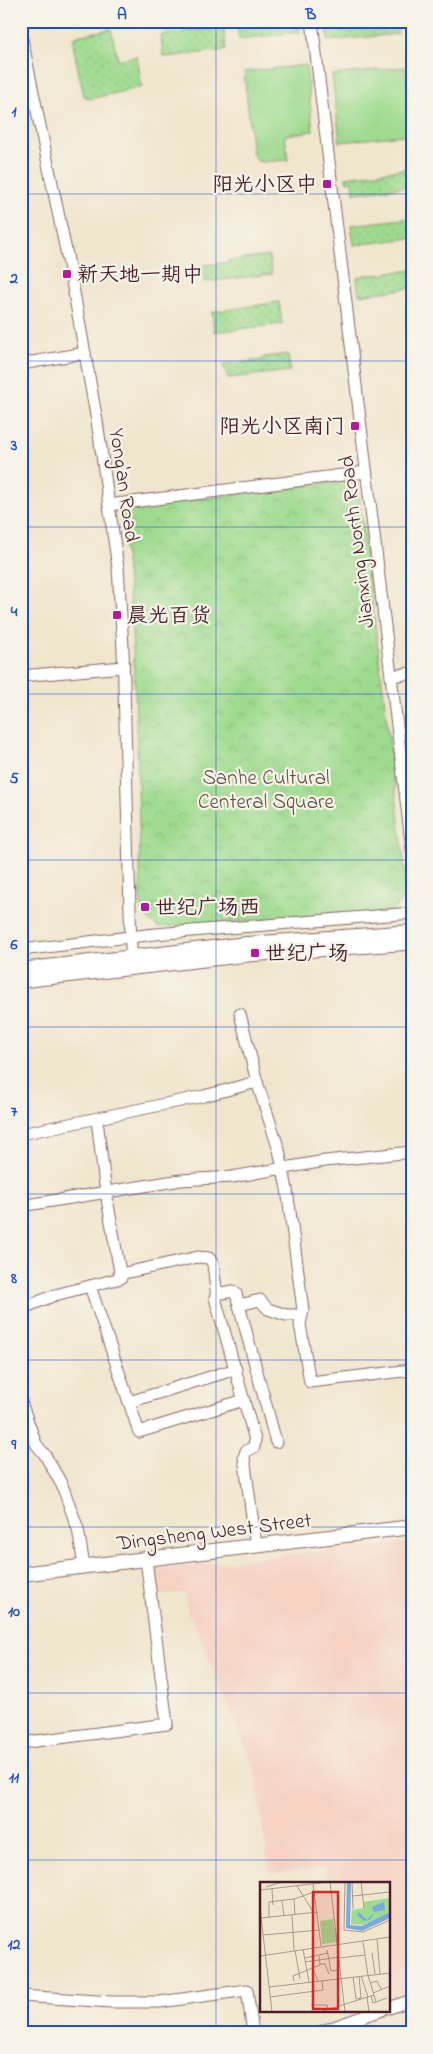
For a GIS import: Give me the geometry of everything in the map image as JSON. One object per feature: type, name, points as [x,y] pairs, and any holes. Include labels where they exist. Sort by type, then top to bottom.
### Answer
[{"type":"highway","points":[[21,962],[131,942],[412,924]]},
{"type":"highway","points":[[21,971],[237,946],[412,933]]},
{"type":"main road","name":"Dingsheng West Street","points":[[21,1574],[412,1527]]},
{"type":"street","name":"Jianxing North Road","points":[[312,21],[412,850]]},
{"type":"street","name":"Yong'an Road","points":[[21,34],[70,270],[118,568],[124,667],[131,942]]},
{"type":"street","points":[[21,364],[84,353]]},
{"type":"street","points":[[109,505],[366,472]]},
{"type":"street","points":[[21,676],[124,667]]},
{"type":"street","points":[[391,676],[412,673]]},
{"type":"street","points":[[21,950],[131,942],[412,913]]},
{"type":"street","points":[[21,982],[248,956],[412,944]]},
{"type":"street","points":[[240,1014],[257,1082],[283,1168],[303,1310],[300,1324],[310,1382],[412,1370]]},
{"type":"street","points":[[21,1134],[97,1120],[257,1082]]},
{"type":"street","points":[[21,1309],[55,1295],[121,1278],[106,1193],[97,1120]]},
{"type":"street","points":[[21,1206],[181,1180],[232,1177],[325,1161],[412,1152]]},
{"type":"street","points":[[120,1274],[198,1257],[207,1257],[213,1264],[217,1292],[215,1298],[236,1369],[255,1445],[246,1450],[244,1457],[256,1546]]},
{"type":"street","points":[[90,1286],[139,1432],[244,1400]]},
{"type":"street","points":[[217,1292],[235,1292],[276,1442]]},
{"type":"street","points":[[238,1305],[260,1300],[268,1309],[286,1316],[302,1315]]},
{"type":"street","points":[[129,1402],[236,1369]]},
{"type":"street","points":[[21,1402],[36,1444],[45,1455],[62,1485],[78,1529],[84,1566]]},
{"type":"street","points":[[21,1743],[167,1724],[146,1559]]},
{"type":"street","points":[[21,1996],[112,2002],[160,2002],[247,1990],[253,2033]]},
{"type":"street","points":[[390,2008],[412,2000]]},
{"type":"street","points":[[317,2033],[376,2012]]},
{"type":"shaded area","points":[[412,1541],[412,1994],[390,2002],[390,1882],[327,1882],[325,1867],[270,1874],[254,1769],[191,1616],[188,1617],[184,1593],[154,1596],[151,1570]]},
{"type":"green space","points":[[241,21],[299,21],[300,32],[239,39],[237,23]]},
{"type":"green space","points":[[363,21],[397,21],[398,34],[328,41],[327,25]]},
{"type":"green space","points":[[224,28],[226,50],[163,56],[161,35]]},
{"type":"green space","points":[[111,29],[118,60],[137,56],[142,87],[90,99],[84,96],[73,45],[74,39],[76,36]]},
{"type":"green space","points":[[306,65],[313,131],[285,135],[288,160],[257,161],[253,154],[244,72]]},
{"type":"green space","points":[[405,67],[412,134],[340,142],[332,75]]},
{"type":"green space","points":[[412,168],[412,186],[354,193],[353,181],[347,182],[346,177]]},
{"type":"green space","points":[[412,218],[412,238],[354,245],[351,225]]},
{"type":"green space","points":[[269,256],[272,274],[204,282],[202,266],[204,265]]},
{"type":"green space","points":[[412,269],[412,288],[359,295],[357,278],[365,275],[387,274],[388,272],[409,271]]},
{"type":"green space","points":[[279,302],[282,324],[214,332],[212,312]]},
{"type":"green space","points":[[288,354],[290,371],[228,378],[223,364],[263,360],[264,357]]},
{"type":"green space","name":"Sanhe Cultural Centeral Square","points":[[350,480],[358,485],[407,885],[403,897],[391,912],[158,927],[147,917],[141,903],[134,664],[127,569],[121,521],[128,508]]},
{"type":"place","name":"阳光小区中","points":[[327,184]]},
{"type":"place","name":"新天地一期中","points":[[67,274]]},
{"type":"place","name":"阳光小区南门","points":[[355,426]]},
{"type":"place","name":"晨光百货","points":[[117,615]]},
{"type":"place","name":"世纪广场西","points":[[145,907]]},
{"type":"place","name":"世纪广场","points":[[255,953]]}]
